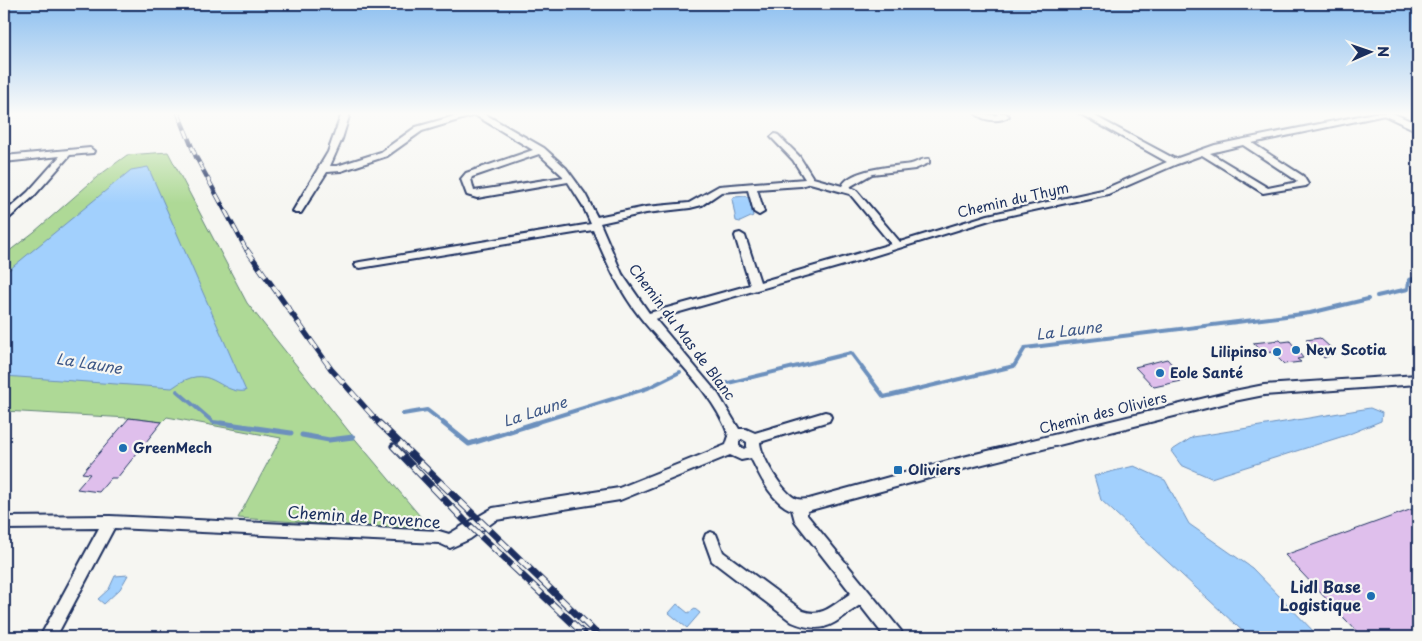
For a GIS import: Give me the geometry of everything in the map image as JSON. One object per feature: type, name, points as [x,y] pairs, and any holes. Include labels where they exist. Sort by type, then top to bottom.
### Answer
[{"type":"street","points":[[298,211],[324,169],[335,143]]},
{"type":"street","points":[[324,169],[338,169],[384,154],[400,143]]},
{"type":"street","name":"Chemin du Mas de Blanc","points":[[528,143],[540,150],[570,179],[596,223],[618,274],[648,317],[712,394],[742,441]]},
{"type":"street","points":[[781,143],[796,158],[810,180]]},
{"type":"street","points":[[1139,143],[1174,162]]},
{"type":"street","name":"Chemin du Thym","points":[[648,317],[992,217],[1104,192],[1174,162],[1240,143]]},
{"type":"street","points":[[1204,152],[1266,191],[1303,184],[1300,178],[1245,143]]},
{"type":"street","points":[[473,195],[466,179],[468,175],[540,150]]},
{"type":"street","points":[[4,159],[90,151]]},
{"type":"street","points":[[4,218],[31,194],[67,154]]},
{"type":"street","points":[[845,189],[847,184],[870,172],[915,166],[926,161]]},
{"type":"street","points":[[462,199],[473,195],[570,179]]},
{"type":"street","points":[[360,265],[596,223],[631,212],[656,209],[667,210],[695,204],[707,194],[719,189],[810,180],[853,192],[897,245]]},
{"type":"street","points":[[752,187],[759,212]]},
{"type":"street","points":[[740,236],[756,287]]},
{"type":"street","name":"Chemin des Oliviers","points":[[799,505],[809,505],[981,459],[1264,390],[1418,380]]},
{"type":"street","name":"Chemin de Provence","points":[[4,523],[110,522],[439,537],[450,541],[465,534],[493,514],[620,494],[742,441],[825,417]]},
{"type":"street","points":[[742,441],[786,500],[799,505],[800,517],[895,637]]},
{"type":"street","points":[[48,637],[110,522]]},
{"type":"street","points":[[711,539],[717,556],[798,617],[813,622],[826,618],[861,595]]},
{"type":"green space","points":[[168,152],[247,303],[351,434],[425,522],[417,530],[238,518],[281,438],[167,417],[162,422],[129,418],[4,411],[4,255],[34,232],[97,177],[127,155]]},
{"type":"water","points":[[148,167],[246,391],[236,391],[205,377],[185,380],[172,388],[4,376],[4,274],[131,170]]},
{"type":"water","points":[[745,196],[749,198],[753,216],[740,222],[736,221],[732,199]]},
{"type":"water","points":[[1370,408],[1382,413],[1381,421],[1347,435],[1211,478],[1181,465],[1171,451],[1193,437]]},
{"type":"water","points":[[1134,466],[1165,480],[1189,524],[1252,568],[1319,637],[1249,637],[1101,500],[1094,476]]},
{"type":"water","points":[[128,575],[120,589],[104,604],[98,599],[109,589],[115,576]]},
{"type":"water","points":[[677,604],[688,613],[695,609],[700,613],[687,628],[669,613]]},
{"type":"building","points":[[1320,338],[1335,353],[1324,358],[1306,340]]},
{"type":"building","points":[[1280,340],[1282,342],[1290,341],[1303,358],[1297,359],[1301,362],[1284,364],[1272,352],[1262,353],[1253,343]]},
{"type":"building","name":"Eole Santé","points":[[1167,359],[1186,380],[1154,387],[1135,367]]},
{"type":"building","name":"GreenMech","points":[[129,418],[162,422],[117,478],[111,478],[99,492],[77,489],[90,474],[82,473]]},
{"type":"building","name":"Lidl Base Logistique","points":[[1418,507],[1418,637],[1362,637],[1285,555]]},
{"type":"waterway","name":"La Laune","points":[[1377,296],[1408,289],[1409,280],[1418,278]]},
{"type":"waterway","name":"La Laune","points":[[720,385],[851,353],[884,397],[1014,366],[1025,348],[1310,313],[1368,299]]},
{"type":"waterway","name":"La Laune","points":[[532,424],[648,388],[680,372]]},
{"type":"waterway","name":"La Laune","points":[[177,391],[213,422],[230,424]]},
{"type":"waterway","name":"La Laune","points":[[403,414],[427,410],[445,424]]},
{"type":"waterway","name":"La Laune","points":[[221,423],[291,433]]},
{"type":"waterway","name":"La Laune","points":[[443,423],[469,444],[536,423]]},
{"type":"waterway","name":"La Laune","points":[[302,435],[329,440],[353,437]]},
{"type":"railway","points":[[190,143],[247,251]]},
{"type":"railway","points":[[247,250],[331,369],[380,424]]},
{"type":"railway","points":[[380,424],[600,637]]},
{"type":"railway","points":[[393,446],[464,520],[587,637]]},
{"type":"place","name":"New Scotia","points":[[1296,350]]},
{"type":"place","name":"Lilipinso","points":[[1277,352]]},
{"type":"place","name":"Eole Santé","points":[[1160,373]]},
{"type":"place","name":"GreenMech","points":[[123,448]]},
{"type":"place","name":"Oliviers","points":[[898,470]]},
{"type":"place","name":"Lidl Base Logistique","points":[[1371,596]]}]
